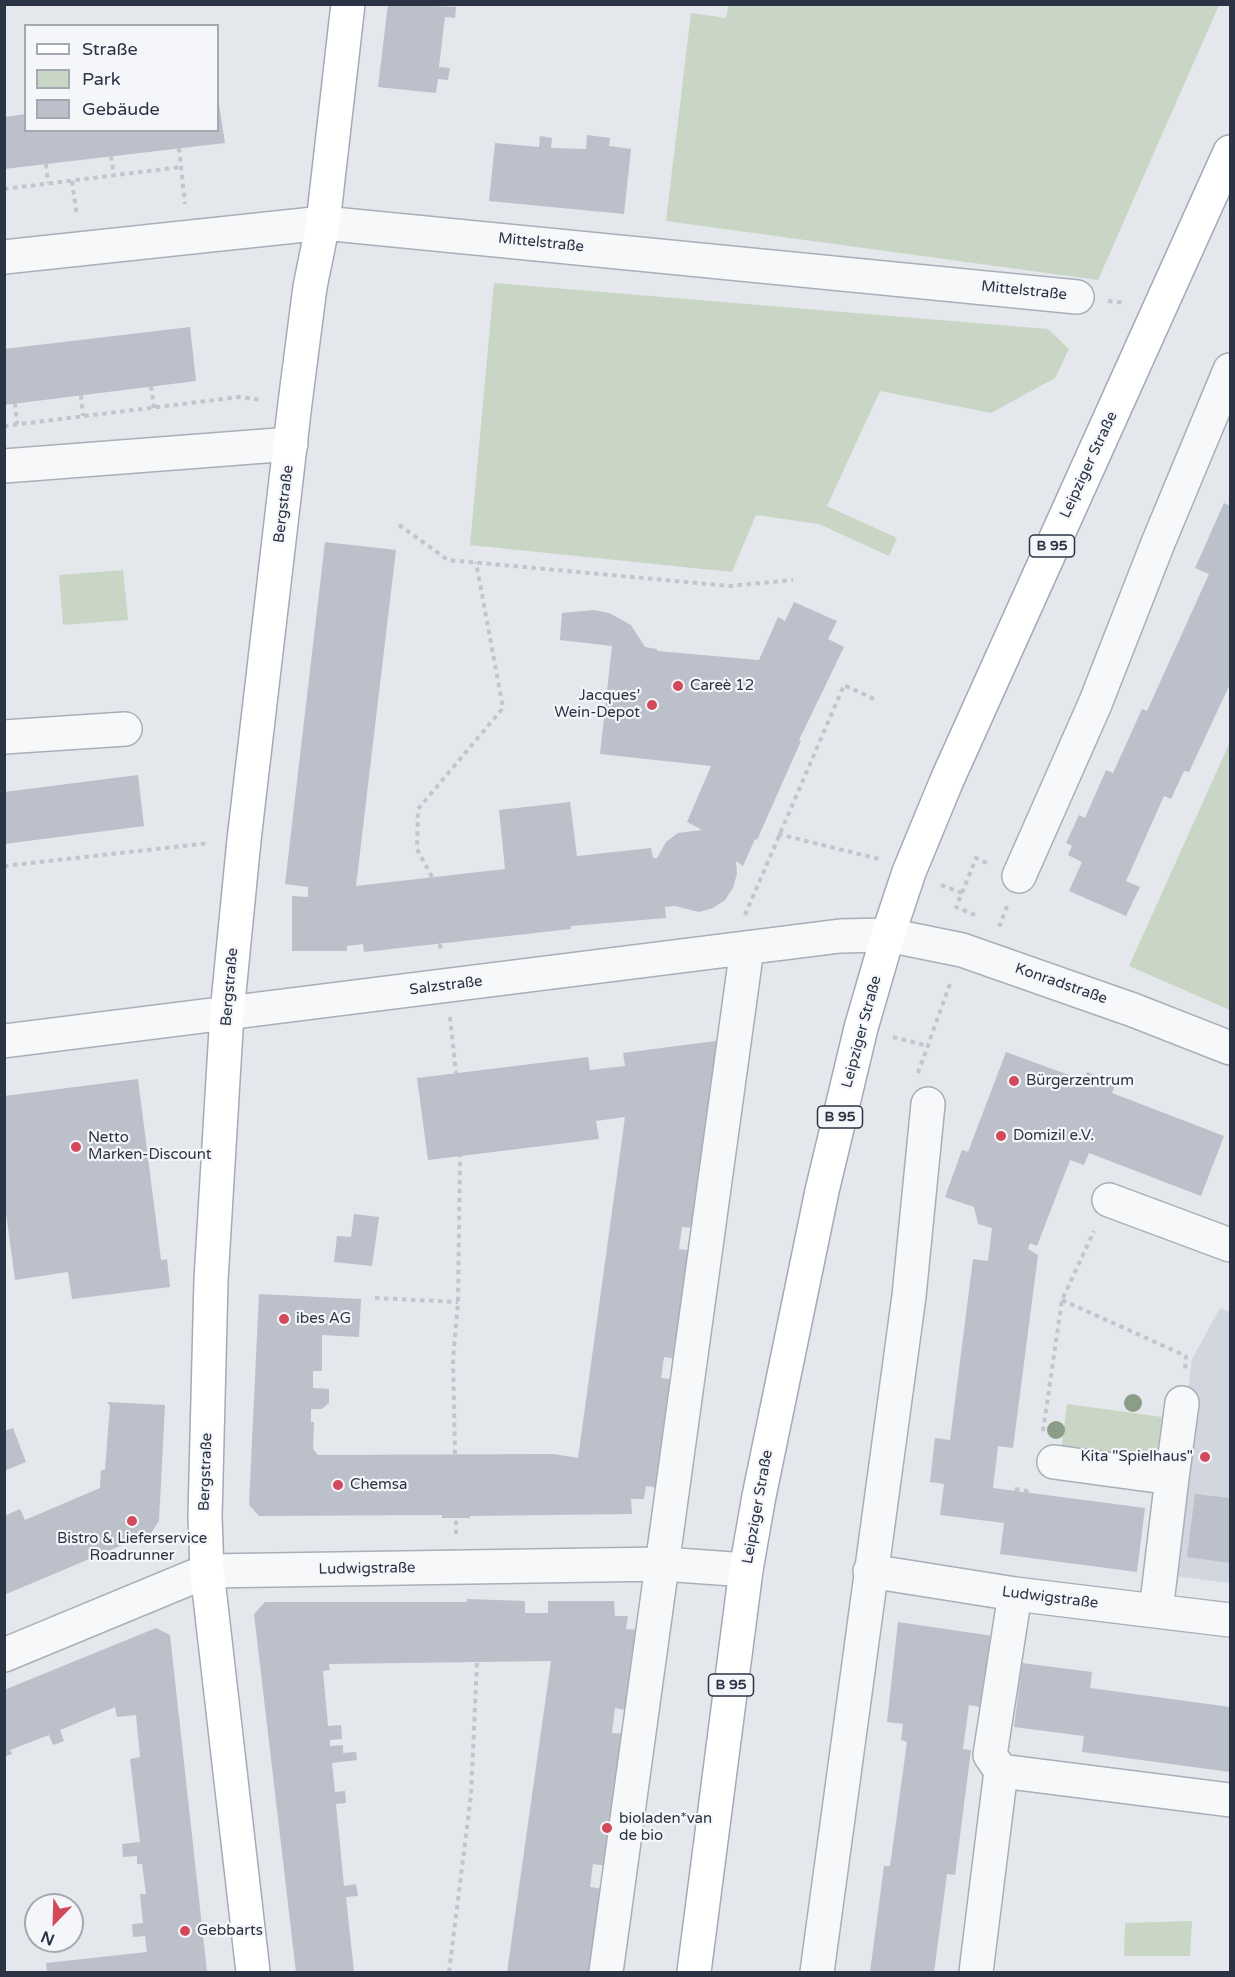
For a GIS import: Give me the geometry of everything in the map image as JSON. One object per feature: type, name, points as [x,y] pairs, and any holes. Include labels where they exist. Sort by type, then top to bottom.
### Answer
[{"type":"main road","name":"Bergstraße","points":[[253,1972],[207,1570],[205,1517],[211,1280],[227,1013],[244,840],[310,287],[323,223],[348,4]]},
{"type":"main road","name":"Leipziger Straße","points":[[694,1972],[746,1570],[761,1485],[822,1191],[861,1028],[888,934],[909,872],[985,693],[1230,152]]},
{"type":"street","name":"Mittelstraße","points":[[4,257],[323,223],[1077,297]]},
{"type":"street","points":[[1019,876],[1095,704],[1230,370]]},
{"type":"street","points":[[4,466],[291,444]]},
{"type":"street","points":[[4,737],[125,729]]},
{"type":"street","name":"Salzstraße","points":[[4,1041],[840,936],[888,934]]},
{"type":"street","name":"Konradstraße","points":[[888,934],[962,950],[1123,1006],[1230,1048]]},
{"type":"street","points":[[606,1972],[747,948]]},
{"type":"street","points":[[817,1972],[909,1296],[928,1104]]},
{"type":"street","points":[[1108,1200],[1228,1236]]},
{"type":"street","points":[[1155,1611],[1182,1404]]},
{"type":"street","points":[[1048,1452],[1172,1479]]},
{"type":"street","name":"Ludwigstraße","points":[[4,1655],[207,1570],[663,1564],[746,1570]]},
{"type":"street","name":"Ludwigstraße","points":[[870,1571],[1015,1594],[1230,1620]]},
{"type":"street","points":[[976,1972],[1001,1771],[990,1755],[1015,1594]]},
{"type":"street","points":[[1001,1771],[1230,1800]]},
{"type":"path","points":[[179,148],[189,237]]},
{"type":"path","points":[[111,156],[114,176]]},
{"type":"path","points":[[46,164],[48,183]]},
{"type":"path","points":[[4,189],[181,167]]},
{"type":"path","points":[[1077,297],[1161,307]]},
{"type":"path","points":[[152,387],[154,408]]},
{"type":"path","points":[[81,395],[84,416]]},
{"type":"path","points":[[4,426],[239,397]]},
{"type":"path","points":[[15,403],[16,431]]},
{"type":"path","points":[[399,525],[448,560],[730,586],[793,580]]},
{"type":"path","points":[[432,877],[417,849],[418,809],[503,708],[476,562]]},
{"type":"path","points":[[747,948],[745,914],[844,685],[874,699]]},
{"type":"path","points":[[778,834],[872,856],[962,893],[956,907],[975,915]]},
{"type":"path","points":[[4,866],[244,840]]},
{"type":"path","points":[[455,1454],[453,1359],[458,1302],[460,1156]]},
{"type":"path","points":[[1048,1452],[1062,1300],[1108,1200]]},
{"type":"path","points":[[375,1298],[458,1302]]},
{"type":"path","points":[[1062,1300],[1186,1356],[1182,1404]]},
{"type":"path","points":[[1015,1489],[1027,1491]]},
{"type":"path","points":[[449,1972],[471,1795],[477,1662]]},
{"type":"shaded area","name":"Kita \"Spielhaus\"","points":[[1220,1308],[1230,1312],[1230,1583],[1166,1575],[1192,1359]]},
{"type":"green space","points":[[729,4],[1219,5],[1098,280],[666,221],[691,13],[726,18]]},
{"type":"green space","points":[[494,283],[1048,329],[1069,349],[1055,378],[991,413],[880,391],[827,506],[897,538],[889,556],[819,524],[756,515],[732,572],[470,545]]},
{"type":"green space","points":[[123,570],[128,620],[63,625],[59,575]]},
{"type":"green space","points":[[1230,742],[1230,1010],[1129,966]]},
{"type":"green space","points":[[1067,1404],[1162,1417],[1156,1464],[1061,1451]]},
{"type":"green space","points":[[1192,1921],[1190,1956],[1124,1956],[1125,1923]]},
{"type":"building","points":[[388,4],[456,7],[455,18],[445,17],[439,67],[450,68],[448,80],[438,79],[436,93],[378,87]]},
{"type":"building","points":[[219,104],[225,143],[4,169],[4,117],[24,114],[24,132],[219,132]]},
{"type":"building","points":[[587,135],[610,138],[609,146],[631,149],[624,214],[489,201],[495,143],[539,147],[540,136],[552,138],[551,148],[586,149]]},
{"type":"building","points":[[190,327],[196,381],[4,405],[4,349]]},
{"type":"building","points":[[1224,503],[1230,506],[1230,684],[1189,772],[1184,771],[1171,799],[1164,796],[1126,881],[1140,887],[1126,916],[1069,891],[1082,862],[1068,855],[1072,846],[1066,843],[1079,815],[1085,818],[1106,770],[1113,773],[1142,709],[1147,711],[1209,574],[1195,568]]},
{"type":"building","points":[[325,542],[396,550],[356,886],[505,869],[499,810],[570,802],[577,856],[651,848],[653,858],[657,858],[666,842],[678,833],[702,830],[687,822],[711,766],[600,754],[612,646],[560,640],[562,613],[594,610],[609,613],[631,625],[645,647],[657,649],[657,651],[759,660],[778,617],[785,621],[794,602],[837,621],[828,639],[844,647],[799,740],[801,741],[757,840],[755,839],[743,866],[736,861],[737,874],[733,888],[725,900],[713,908],[699,912],[675,906],[665,907],[666,918],[571,926],[571,929],[364,952],[363,944],[347,946],[347,951],[292,951],[292,896],[308,897],[308,887],[285,884]]},
{"type":"building","points":[[138,775],[144,826],[4,844],[4,792]]},
{"type":"building","points":[[723,1040],[697,1228],[682,1227],[679,1249],[693,1251],[678,1359],[664,1357],[661,1378],[675,1380],[661,1488],[646,1486],[644,1499],[631,1499],[632,1514],[470,1516],[470,1518],[442,1518],[442,1515],[259,1516],[249,1505],[259,1294],[361,1299],[359,1337],[322,1335],[322,1371],[313,1371],[313,1388],[329,1389],[329,1403],[322,1409],[311,1409],[311,1422],[314,1422],[313,1449],[318,1455],[554,1454],[578,1458],[625,1117],[596,1121],[599,1139],[428,1160],[417,1078],[588,1057],[590,1070],[625,1066],[623,1053]]},
{"type":"building","points":[[1006,1052],[1066,1074],[1084,1079],[1087,1072],[1116,1083],[1112,1093],[1224,1136],[1201,1196],[1089,1153],[1084,1165],[1070,1160],[1037,1246],[1030,1243],[1028,1249],[1038,1255],[1013,1448],[998,1446],[993,1488],[1145,1508],[1137,1572],[1000,1554],[1004,1523],[940,1515],[944,1484],[930,1482],[935,1438],[950,1440],[973,1259],[988,1261],[992,1228],[978,1224],[974,1207],[945,1197],[962,1150],[968,1152]]},
{"type":"building","name":"Netto Marken-Discount","points":[[138,1079],[161,1260],[167,1259],[170,1287],[72,1299],[68,1272],[15,1280],[4,1198],[4,1096]]},
{"type":"building","points":[[354,1214],[379,1217],[372,1266],[334,1262],[337,1236],[351,1237]]},
{"type":"building","points":[[107,1402],[165,1405],[159,1521],[151,1533],[4,1595],[4,1516],[20,1509],[25,1520],[100,1488],[101,1470],[105,1470],[110,1406]]},
{"type":"building","points":[[13,1428],[26,1462],[4,1471],[4,1431]]},
{"type":"building","points":[[1195,1494],[1230,1498],[1230,1563],[1187,1557]]},
{"type":"building","points":[[467,1599],[525,1601],[525,1613],[548,1613],[548,1601],[614,1601],[615,1616],[628,1616],[626,1629],[641,1630],[629,1711],[615,1708],[612,1733],[626,1734],[608,1866],[593,1864],[590,1887],[604,1889],[593,1972],[507,1972],[551,1661],[329,1664],[330,1670],[323,1671],[328,1726],[341,1725],[342,1739],[330,1740],[330,1746],[343,1745],[343,1753],[356,1752],[357,1760],[332,1763],[335,1792],[345,1791],[346,1803],[336,1804],[344,1886],[356,1884],[358,1896],[346,1897],[354,1972],[296,1972],[254,1614],[265,1602],[467,1602]]},
{"type":"building","points":[[898,1622],[993,1636],[985,1708],[969,1705],[963,1749],[971,1750],[955,1875],[947,1874],[934,1972],[870,1972],[884,1866],[890,1866],[907,1742],[901,1740],[903,1724],[887,1722]]},
{"type":"building","points":[[156,1628],[170,1635],[207,1972],[47,1972],[46,1963],[147,1952],[145,1936],[133,1937],[132,1924],[143,1923],[140,1894],[146,1894],[142,1864],[137,1864],[137,1856],[123,1857],[122,1844],[140,1842],[130,1759],[140,1757],[136,1715],[117,1717],[115,1707],[60,1730],[64,1741],[53,1745],[49,1735],[10,1750],[12,1754],[4,1757],[4,1690]]},
{"type":"building","points":[[1022,1663],[1092,1672],[1090,1688],[1230,1707],[1230,1772],[1082,1752],[1084,1736],[1014,1727]]},
{"type":"place","name":"Careè 12","points":[[678,686]]},
{"type":"place","name":"Jacques’ Wein-Depot","points":[[652,705]]},
{"type":"place","name":"Bürgerzentrum","points":[[1014,1081]]},
{"type":"place","name":"Domizil e.V.","points":[[1001,1136]]},
{"type":"place","name":"Netto Marken-Discount","points":[[76,1147]]},
{"type":"place","name":"ibes AG","points":[[284,1319]]},
{"type":"place","name":"Kita \"Spielhaus\"","points":[[1205,1457]]},
{"type":"place","name":"Chemsa","points":[[338,1485]]},
{"type":"place","name":"Bistro & Lieferservice Roadrunner","points":[[132,1521]]},
{"type":"place","name":"bioladen*van de bio","points":[[607,1828]]},
{"type":"place","name":"Gebbarts","points":[[185,1931]]}]
